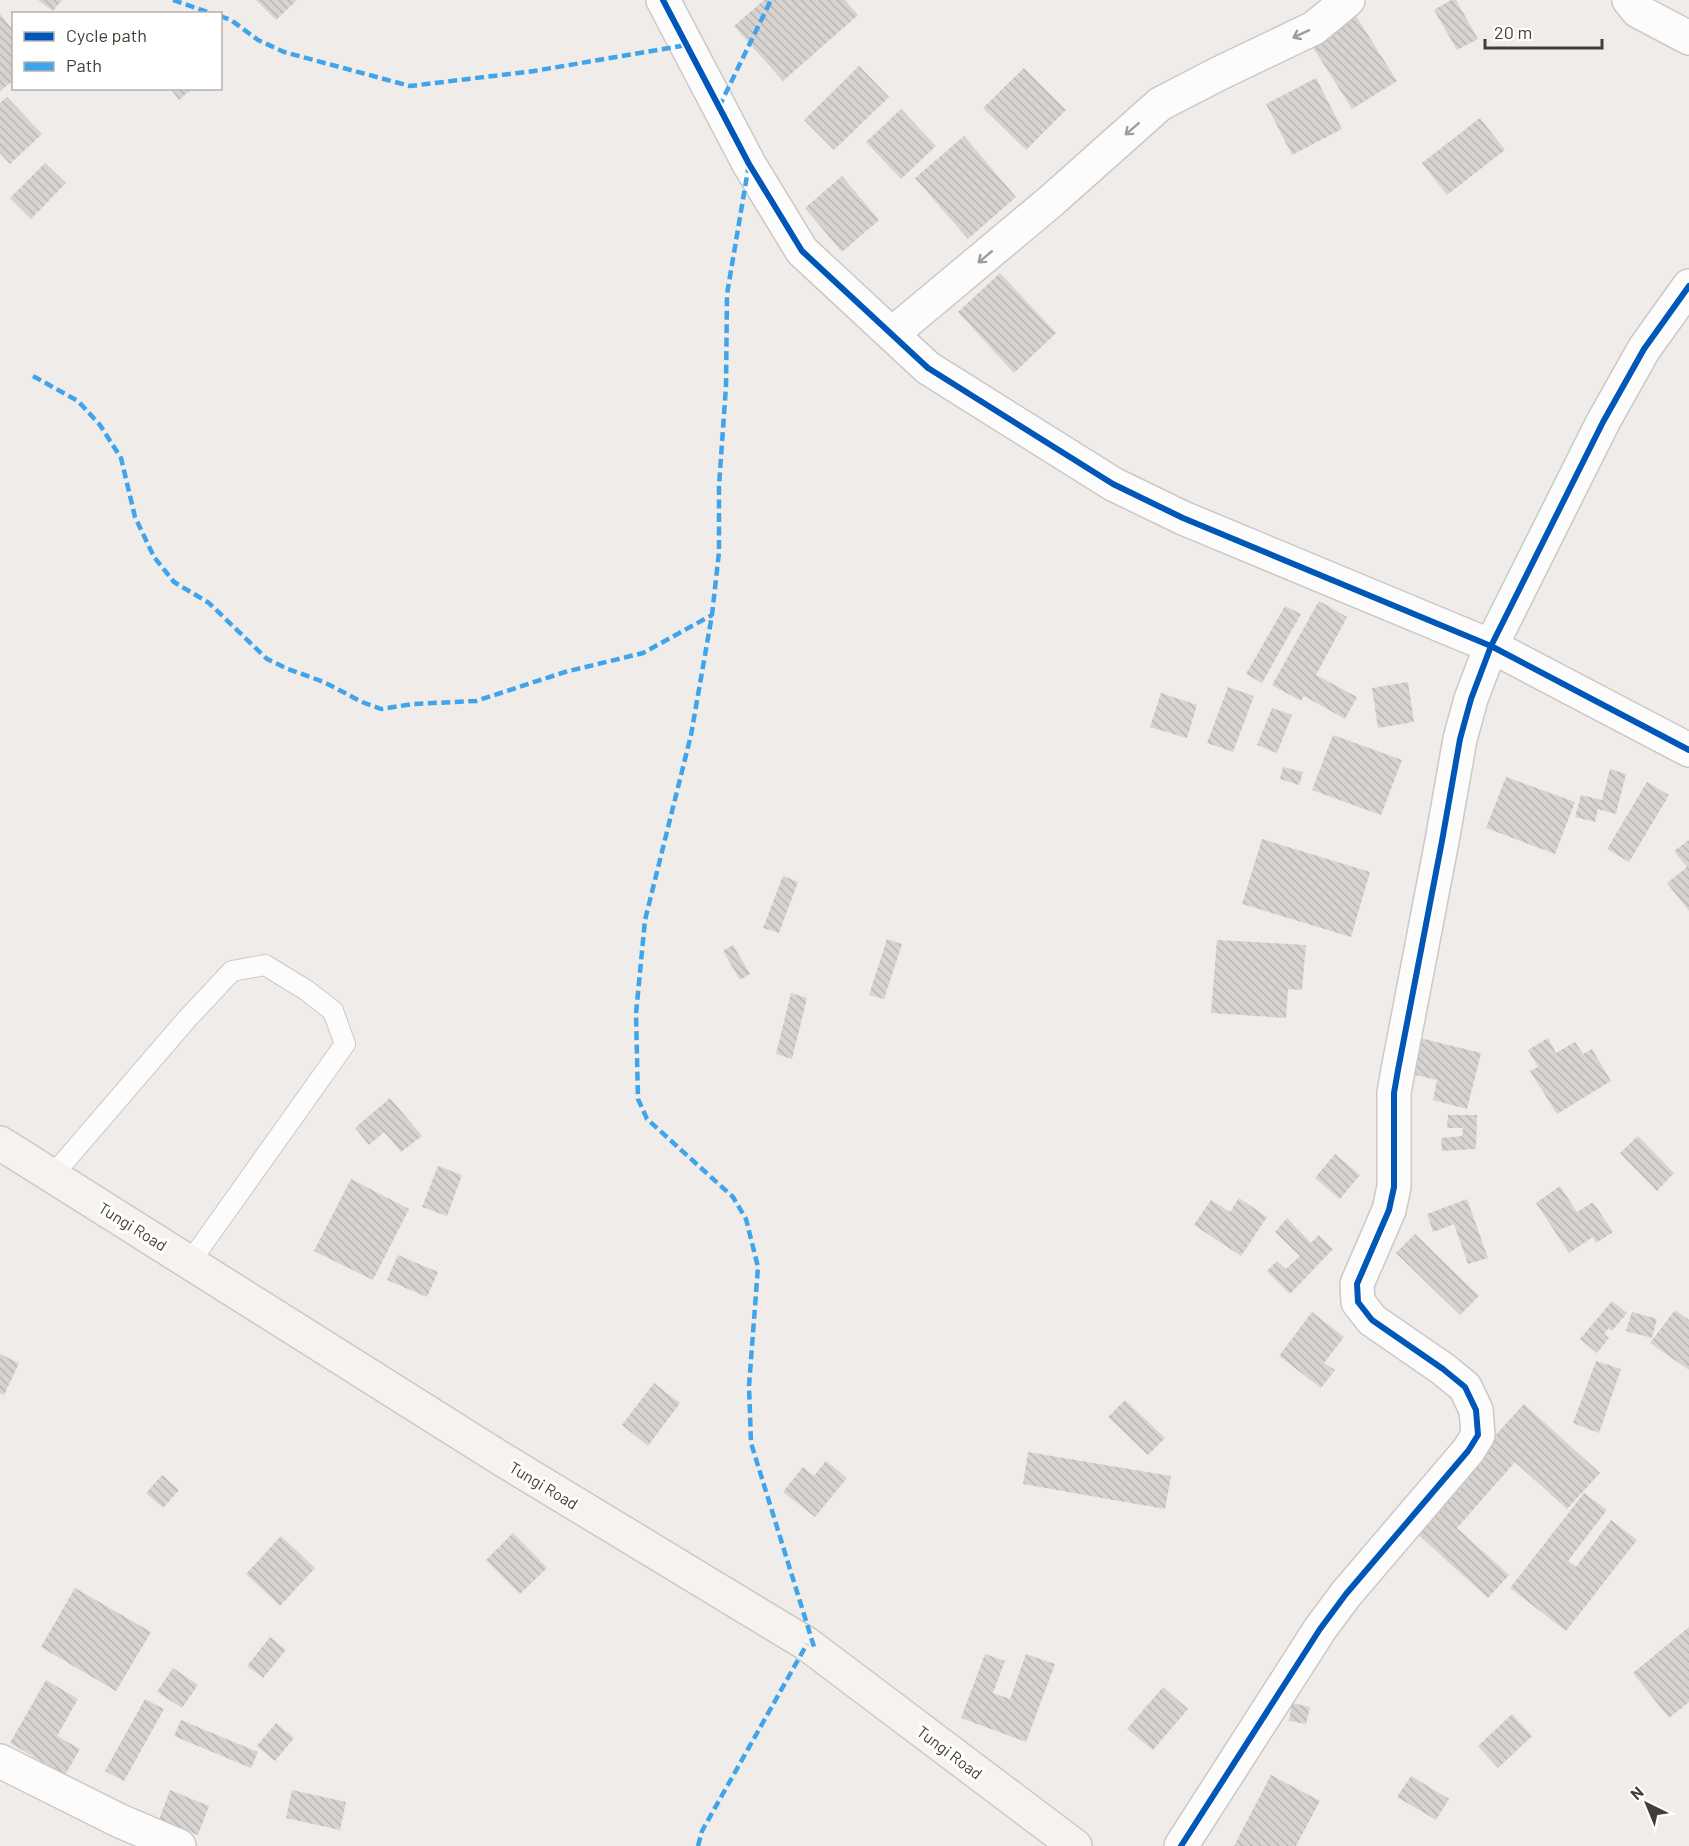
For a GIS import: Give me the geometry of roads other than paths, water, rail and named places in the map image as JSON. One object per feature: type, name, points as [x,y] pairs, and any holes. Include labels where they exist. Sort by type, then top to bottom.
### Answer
[{"type":"main road","name":"Tungi Road","points":[[0,1143],[500,1458],[807,1644],[1075,1846]]},
{"type":"street","points":[[663,0],[749,164],[802,251],[928,368],[1113,484],[1183,518],[1491,646],[1689,750]]},
{"type":"street","points":[[892,334],[1050,202],[1160,104],[1314,28],[1348,0]]},
{"type":"street","points":[[1629,0],[1638,11],[1689,38]]},
{"type":"street","points":[[1181,1846],[1320,1629],[1346,1594],[1468,1451],[1478,1435],[1476,1410],[1465,1387],[1372,1320],[1358,1302],[1357,1284],[1389,1210],[1394,1187],[1394,1093],[1460,739],[1471,699],[1491,646],[1603,422],[1644,349],[1689,286]]},
{"type":"street","points":[[0,1761],[120,1821],[179,1846]]},
{"type":"lane","points":[[52,1176],[188,1018],[232,971],[265,965],[306,990],[333,1011],[345,1044],[190,1262]]}]
